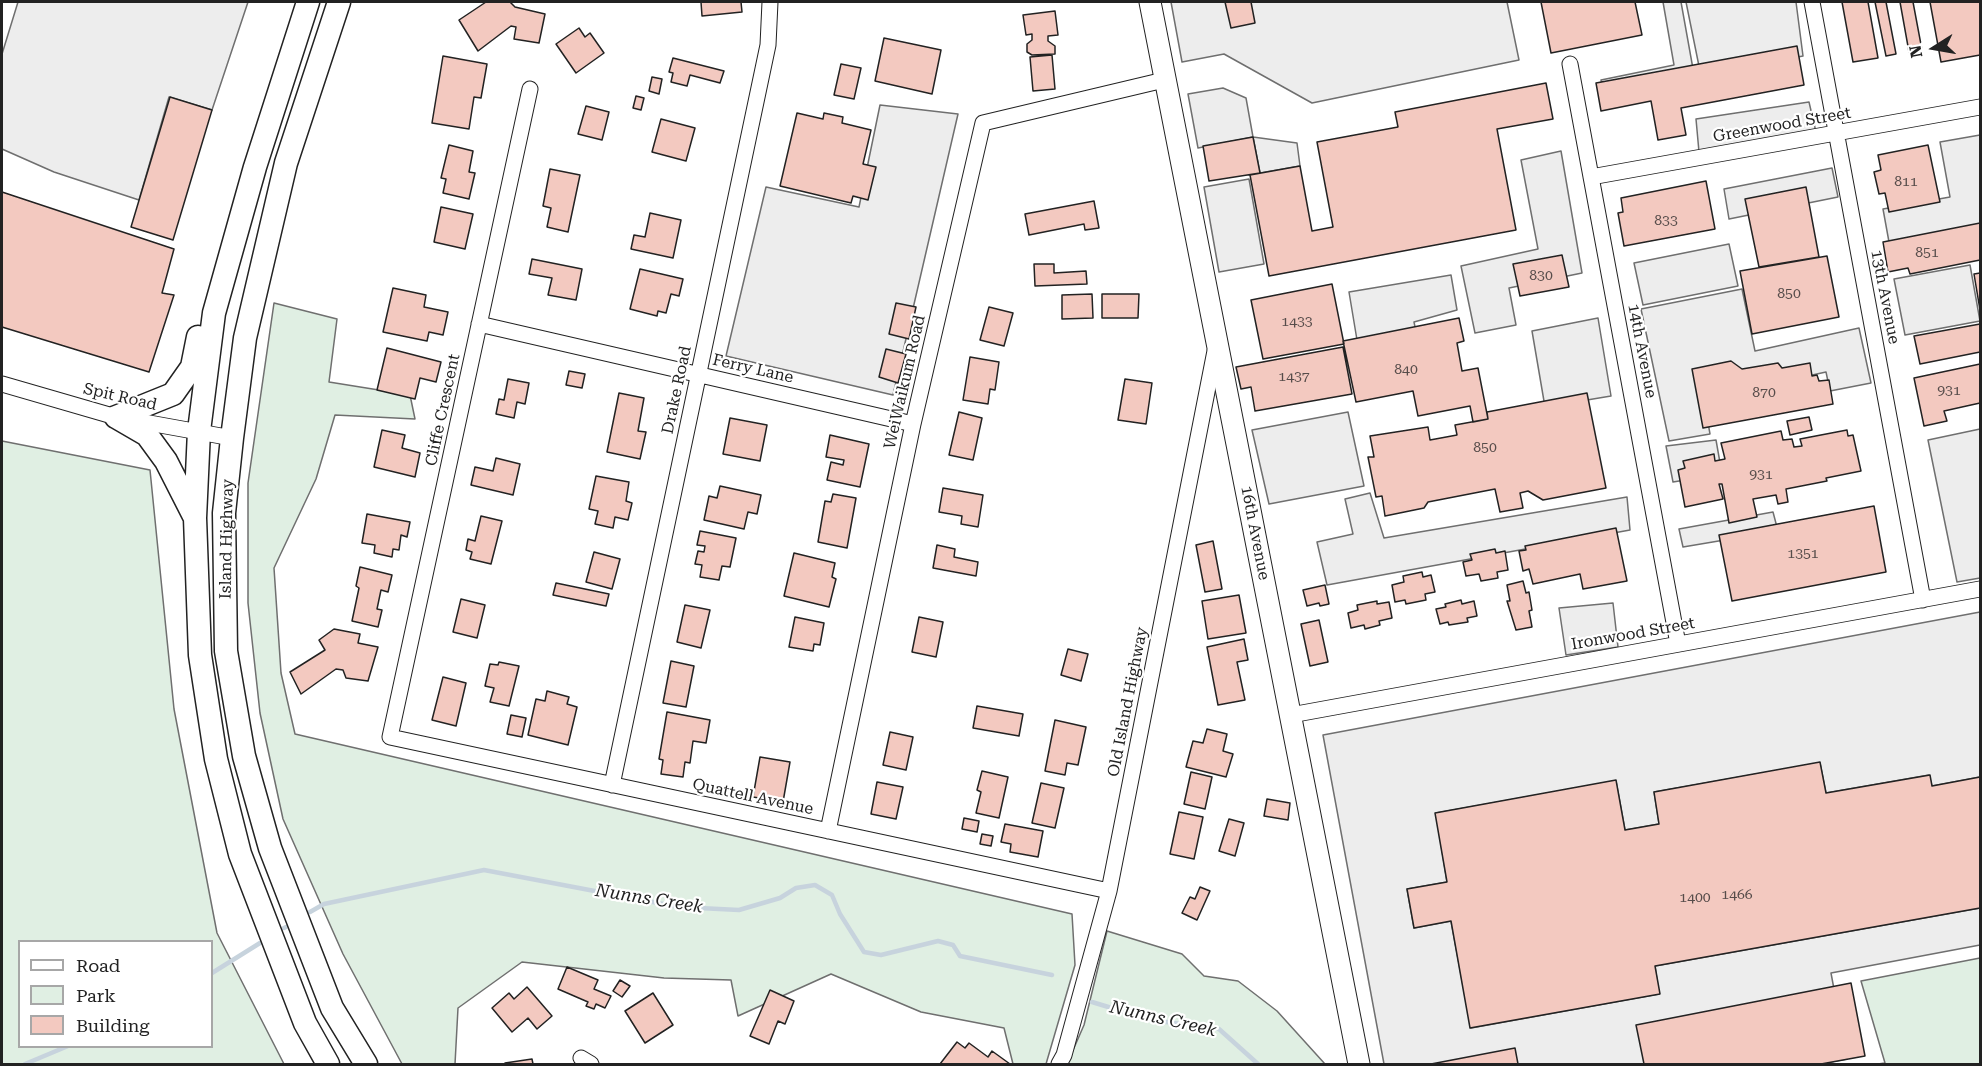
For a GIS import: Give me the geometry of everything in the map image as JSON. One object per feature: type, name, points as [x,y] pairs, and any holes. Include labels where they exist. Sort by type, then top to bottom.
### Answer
[{"type":"main road","name":"Island Highway","points":[[308,2],[255,167],[214,313],[200,431],[195,518],[200,655],[216,759],[240,854],[306,1023],[328,1065]]},
{"type":"main road","name":"Island Highway","points":[[339,2],[286,163],[245,338],[224,513],[226,651],[244,756],[270,848],[333,1008],[366,1065]]},
{"type":"main road","points":[[116,417],[173,394],[192,367],[209,274],[246,156],[276,101]]},
{"type":"main road","points":[[116,417],[147,435],[166,460],[195,518]]},
{"type":"street","name":"Drake Road","points":[[612,785],[768,45],[770,2]]},
{"type":"street","name":"16th Avenue","points":[[1150,2],[1359,1065]]},
{"type":"street","name":"13th Avenue","points":[[1812,2],[1923,600]]},
{"type":"street","name":"14th Avenue","points":[[1570,64],[1678,644]]},
{"type":"street","name":"WeiWaikum Road","points":[[828,831],[913,424],[983,123],[1164,80]]},
{"type":"street","name":"Cliffe Crescent","points":[[390,737],[530,89]]},
{"type":"street","name":"Greenwood Street","points":[[1591,177],[1980,107]]},
{"type":"street","name":"Ferry Lane","points":[[480,324],[913,424]]},
{"type":"street","name":"Old Island Highway","points":[[1059,1065],[1064,1055],[1109,891],[1217,342]]},
{"type":"street","name":"Spit Road","points":[[2,384],[116,417],[232,438]]},
{"type":"street","name":"Ironwood Street","points":[[1291,715],[1980,589]]},
{"type":"street","name":"Quattell Avenue","points":[[390,737],[1109,891]]},
{"type":"green space","points":[[274,303],[337,319],[329,382],[410,395],[415,419],[335,415],[316,479],[274,568],[281,673],[295,734],[1072,914],[1075,965],[1046,1064],[1013,1064],[1004,1028],[921,1012],[831,974],[738,1016],[731,980],[664,978],[522,962],[458,1008],[455,1064],[402,1064],[343,954],[283,819],[260,713],[248,603],[248,483]]},
{"type":"green space","points":[[2,441],[150,470],[174,709],[217,933],[284,1064],[2,1064]]},
{"type":"green space","points":[[1107,931],[1182,954],[1204,976],[1238,981],[1277,1011],[1325,1064],[1067,1064],[1084,1025]]},
{"type":"green space","points":[[1980,958],[1980,1064],[1878,1064],[1885,1063],[1861,981]]},
{"type":"shaded area","points":[[18,2],[248,2],[212,110],[169,97],[139,200],[54,172],[2,149],[2,54]]},
{"type":"shaded area","points":[[1171,2],[1507,2],[1519,60],[1312,103],[1224,54],[1182,62]]},
{"type":"shaded area","points":[[1663,2],[1681,2],[1695,80],[1605,97],[1601,80],[1674,65]]},
{"type":"shaded area","points":[[1686,2],[1796,2],[1803,56],[1701,76]]},
{"type":"shaded area","points":[[1223,88],[1246,98],[1253,137],[1198,148],[1188,94]]},
{"type":"shaded area","points":[[1809,102],[1816,132],[1699,152],[1696,119]]},
{"type":"shaded area","points":[[880,105],[958,114],[893,395],[726,356],[766,187],[859,207]]},
{"type":"shaded area","points":[[1980,135],[1980,226],[1889,242],[1883,209],[1950,197],[1940,142]]},
{"type":"shaded area","points":[[1253,137],[1297,143],[1300,166],[1260,173]]},
{"type":"shaded area","points":[[1561,151],[1582,273],[1509,288],[1516,325],[1475,333],[1461,266],[1538,249],[1521,160]]},
{"type":"shaded area","points":[[1832,168],[1838,197],[1729,219],[1724,189]]},
{"type":"shaded area","points":[[1249,179],[1264,264],[1219,272],[1204,187]]},
{"type":"shaded area","points":[[1729,244],[1738,286],[1643,305],[1634,263]]},
{"type":"shaded area","points":[[1970,265],[1980,321],[1905,335],[1894,279]]},
{"type":"shaded area","points":[[1451,275],[1457,310],[1414,322],[1419,346],[1360,358],[1349,292]]},
{"type":"shaded area","points":[[1742,289],[1755,351],[1859,328],[1871,383],[1830,391],[1826,372],[1803,377],[1701,383],[1710,434],[1669,441],[1641,309]]},
{"type":"shaded area","points":[[1598,318],[1611,396],[1545,407],[1532,331]]},
{"type":"shaded area","points":[[1348,412],[1364,486],[1269,504],[1252,430]]},
{"type":"shaded area","points":[[1980,429],[1980,578],[1957,582],[1928,440]]},
{"type":"shaded area","points":[[1716,440],[1722,474],[1673,482],[1666,446]]},
{"type":"shaded area","points":[[1370,493],[1384,538],[1627,497],[1630,530],[1327,585],[1317,542],[1353,534],[1345,499]]},
{"type":"shaded area","points":[[1773,512],[1778,531],[1683,547],[1679,529]]},
{"type":"shaded area","points":[[1613,603],[1618,647],[1566,655],[1559,608]]},
{"type":"shaded area","points":[[1980,612],[1980,777],[1932,786],[1929,775],[1826,793],[1820,763],[1654,792],[1659,824],[1625,830],[1616,781],[1436,813],[1447,882],[1407,889],[1414,928],[1451,921],[1471,1028],[1659,994],[1655,966],[1980,908],[1980,945],[1831,973],[1847,1059],[1820,1064],[1384,1064],[1323,735]]},
{"type":"building","points":[[486,2],[510,2],[515,7],[545,14],[539,43],[514,39],[516,27],[511,26],[478,51],[459,20]]},
{"type":"building","points":[[701,2],[741,2],[742,12],[702,16]]},
{"type":"building","points":[[1225,2],[1251,2],[1255,23],[1231,28]]},
{"type":"building","points":[[1541,2],[1635,2],[1642,35],[1551,53]]},
{"type":"building","points":[[1842,2],[1868,2],[1878,58],[1853,62]]},
{"type":"building","points":[[1875,2],[1886,2],[1896,54],[1886,56]]},
{"type":"building","points":[[1900,2],[1913,2],[1922,50],[1909,52]]},
{"type":"building","points":[[1930,2],[1980,2],[1980,55],[1941,62]]},
{"type":"building","points":[[1055,11],[1058,35],[1048,36],[1048,41],[1055,46],[1055,54],[1032,55],[1027,52],[1027,44],[1032,40],[1032,34],[1026,35],[1023,15]]},
{"type":"building","points":[[579,28],[585,37],[590,33],[604,53],[576,73],[556,44]]},
{"type":"building","points":[[884,38],[941,50],[932,94],[875,81]]},
{"type":"building","points":[[1797,46],[1804,85],[1681,108],[1686,135],[1658,140],[1651,101],[1601,111],[1596,83]]},
{"type":"building","points":[[1052,55],[1055,89],[1033,91],[1030,57]]},
{"type":"building","points":[[443,56],[487,64],[481,98],[474,97],[469,129],[432,123]]},
{"type":"building","points":[[673,58],[724,71],[720,83],[690,75],[687,86],[671,82],[673,73],[669,72]]},
{"type":"building","points":[[841,64],[861,68],[854,99],[834,95]]},
{"type":"building","points":[[652,77],[662,79],[659,94],[649,91]]},
{"type":"building","points":[[1546,83],[1553,119],[1497,129],[1516,230],[1269,276],[1250,175],[1300,166],[1312,231],[1333,227],[1317,142],[1398,127],[1395,112]]},
{"type":"building","points":[[636,96],[644,98],[641,110],[633,108]]},
{"type":"building","points":[[170,97],[212,110],[173,240],[131,227]]},
{"type":"building","points":[[586,106],[609,112],[602,140],[578,134]]},
{"type":"building","points":[[797,113],[823,119],[824,113],[843,117],[842,123],[871,130],[863,164],[876,167],[868,200],[853,196],[851,203],[780,186]]},
{"type":"building","points":[[661,119],[695,128],[686,161],[652,152]]},
{"type":"building","points":[[1253,137],[1260,173],[1209,181],[1203,146]]},
{"type":"building","points":[[449,145],[473,151],[469,172],[475,173],[469,199],[443,193],[446,179],[441,178]]},
{"type":"building","points":[[1928,145],[1940,202],[1889,212],[1885,193],[1879,194],[1874,172],[1881,170],[1878,155]]},
{"type":"building","points":[[550,169],[580,175],[568,232],[547,227],[551,208],[543,206]]},
{"type":"building","points":[[1706,181],[1715,229],[1624,246],[1618,213],[1623,212],[1621,198]]},
{"type":"building","points":[[1806,187],[1819,257],[1759,267],[1745,199]]},
{"type":"building","points":[[2,192],[174,249],[162,293],[174,295],[149,372],[2,327]]},
{"type":"building","points":[[1094,201],[1099,228],[1085,230],[1084,224],[1029,235],[1025,214]]},
{"type":"building","points":[[441,207],[473,214],[465,249],[434,242]]},
{"type":"building","points":[[650,213],[681,220],[673,258],[631,249],[634,235],[645,237]]},
{"type":"building","points":[[1980,223],[1980,260],[1910,274],[1908,268],[1888,272],[1883,242]]},
{"type":"building","points":[[1562,255],[1569,287],[1520,296],[1513,264]]},
{"type":"building","points":[[1827,256],[1839,317],[1752,334],[1740,271]]},
{"type":"building","points":[[532,259],[582,269],[576,300],[548,295],[552,278],[529,274]]},
{"type":"building","points":[[1034,264],[1054,264],[1054,273],[1086,271],[1087,284],[1035,286]]},
{"type":"building","points":[[640,269],[683,279],[679,296],[671,294],[666,313],[658,311],[657,316],[630,309]]},
{"type":"building","points":[[1980,273],[1980,310],[1974,274]]},
{"type":"building","points":[[1332,284],[1344,344],[1263,359],[1251,300]]},
{"type":"building","points":[[393,288],[426,295],[424,307],[448,312],[443,335],[429,332],[427,341],[383,332]]},
{"type":"building","points":[[1092,294],[1093,318],[1062,319],[1062,295]]},
{"type":"building","points":[[1102,294],[1139,294],[1138,318],[1102,318]]},
{"type":"building","points":[[896,303],[916,307],[909,339],[889,334]]},
{"type":"building","points":[[989,307],[1013,313],[1004,346],[980,340]]},
{"type":"building","points":[[1459,318],[1464,341],[1457,343],[1462,371],[1478,368],[1488,419],[1473,422],[1470,406],[1418,416],[1413,391],[1356,402],[1343,341]]},
{"type":"building","points":[[1980,324],[1980,352],[1920,364],[1914,336]]},
{"type":"building","points":[[1343,347],[1352,394],[1255,411],[1251,387],[1241,389],[1236,367]]},
{"type":"building","points":[[387,348],[441,362],[436,382],[420,378],[415,399],[377,390]]},
{"type":"building","points":[[886,349],[906,354],[898,383],[879,377]]},
{"type":"building","points":[[970,357],[999,362],[995,390],[990,389],[988,404],[963,400]]},
{"type":"building","points":[[1731,361],[1742,369],[1778,363],[1782,368],[1810,363],[1812,376],[1817,375],[1819,381],[1829,380],[1833,404],[1703,428],[1692,369]]},
{"type":"building","points":[[1980,364],[1980,403],[1944,411],[1947,421],[1924,426],[1914,378]]},
{"type":"building","points":[[569,371],[585,374],[582,388],[566,385]]},
{"type":"building","points":[[508,379],[529,383],[525,404],[517,402],[514,418],[496,414],[499,399],[504,400]]},
{"type":"building","points":[[1125,379],[1152,383],[1146,424],[1118,420]]},
{"type":"building","points":[[619,393],[644,398],[638,431],[646,432],[640,459],[607,452]]},
{"type":"building","points":[[1587,393],[1606,488],[1543,500],[1528,491],[1520,493],[1523,508],[1500,512],[1495,489],[1428,502],[1424,508],[1385,516],[1382,496],[1376,497],[1368,457],[1374,457],[1370,436],[1428,427],[1430,440],[1457,435],[1455,425],[1488,419],[1487,412]]},
{"type":"building","points":[[959,412],[982,418],[973,460],[949,455]]},
{"type":"building","points":[[1809,417],[1812,430],[1790,435],[1787,421]]},
{"type":"building","points":[[730,418],[767,425],[760,461],[723,454]]},
{"type":"building","points":[[382,430],[405,435],[402,448],[420,453],[415,477],[374,467]]},
{"type":"building","points":[[1847,430],[1848,436],[1853,435],[1861,471],[1786,489],[1788,502],[1778,504],[1776,495],[1753,499],[1757,517],[1729,523],[1722,484],[1719,484],[1723,499],[1685,507],[1678,470],[1685,468],[1683,461],[1714,454],[1715,461],[1725,459],[1721,443],[1781,431],[1783,440],[1792,439],[1794,447],[1802,446],[1800,439]]},
{"type":"building","points":[[830,435],[869,444],[860,487],[827,480],[831,462],[843,465],[844,460],[826,457]]},
{"type":"building","points":[[496,458],[520,464],[513,495],[471,485],[475,467],[493,471]]},
{"type":"building","points":[[596,476],[629,482],[626,501],[632,503],[628,520],[615,517],[613,528],[595,524],[598,511],[589,509]]},
{"type":"building","points":[[720,486],[761,495],[757,514],[748,512],[744,529],[704,520],[709,496],[717,498]]},
{"type":"building","points":[[943,488],[983,495],[978,527],[961,524],[962,516],[939,512]]},
{"type":"building","points":[[833,494],[856,498],[847,548],[818,542],[825,501],[831,502]]},
{"type":"building","points":[[1874,506],[1886,572],[1732,601],[1719,535]]},
{"type":"building","points":[[367,514],[410,522],[407,537],[401,535],[399,550],[393,549],[392,557],[374,553],[375,545],[362,543]]},
{"type":"building","points":[[481,516],[502,521],[491,564],[470,559],[472,552],[466,550],[468,539],[475,541]]},
{"type":"building","points":[[1616,528],[1627,581],[1583,589],[1580,574],[1533,584],[1529,569],[1523,571],[1519,551],[1526,550],[1525,546]]},
{"type":"building","points":[[700,531],[736,538],[730,567],[722,566],[719,580],[700,577],[702,565],[695,564],[698,551],[704,552],[705,546],[697,545]]},
{"type":"building","points":[[1213,541],[1222,589],[1205,592],[1196,545]]},
{"type":"building","points":[[937,545],[955,549],[954,557],[978,562],[976,576],[933,568]]},
{"type":"building","points":[[1495,549],[1496,553],[1505,551],[1508,570],[1497,572],[1498,578],[1481,581],[1479,574],[1466,576],[1463,562],[1472,560],[1470,554]]},
{"type":"building","points":[[594,552],[620,559],[612,589],[586,582]]},
{"type":"building","points":[[794,553],[835,563],[832,577],[836,579],[829,607],[784,596]]},
{"type":"building","points":[[360,567],[392,575],[388,592],[381,590],[377,609],[382,610],[378,627],[352,621],[359,588],[356,586]]},
{"type":"building","points":[[1422,572],[1423,577],[1431,575],[1435,592],[1425,594],[1426,600],[1406,604],[1405,600],[1395,602],[1392,585],[1404,582],[1403,576]]},
{"type":"building","points":[[1523,581],[1526,593],[1529,592],[1532,627],[1516,630],[1507,601],[1510,601],[1507,585]]},
{"type":"building","points":[[556,583],[609,594],[606,606],[553,595]]},
{"type":"building","points":[[1325,585],[1329,604],[1320,606],[1319,603],[1307,606],[1303,590]]},
{"type":"building","points":[[1239,595],[1246,633],[1208,639],[1202,601]]},
{"type":"building","points":[[461,599],[485,605],[477,638],[453,632]]},
{"type":"building","points":[[1461,600],[1462,604],[1474,601],[1477,616],[1467,618],[1468,622],[1440,624],[1436,609]]},
{"type":"building","points":[[1377,601],[1377,604],[1389,602],[1392,618],[1379,621],[1380,625],[1365,629],[1364,625],[1351,628],[1348,613],[1358,610],[1357,605]]},
{"type":"building","points":[[685,605],[710,610],[701,648],[677,642]]},
{"type":"building","points":[[795,617],[824,623],[820,645],[814,644],[813,651],[789,647]]},
{"type":"building","points":[[919,617],[943,622],[936,657],[912,652]]},
{"type":"building","points":[[1319,620],[1328,662],[1310,666],[1301,624]]},
{"type":"building","points":[[334,629],[360,634],[358,643],[378,647],[368,681],[346,678],[343,670],[336,669],[301,694],[290,672],[325,650],[319,640]]},
{"type":"building","points":[[1244,639],[1248,660],[1237,662],[1245,700],[1218,705],[1207,647]]},
{"type":"building","points":[[1068,649],[1088,654],[1081,681],[1061,675]]},
{"type":"building","points":[[671,661],[694,666],[686,707],[663,703]]},
{"type":"building","points":[[499,662],[519,666],[509,706],[490,702],[494,688],[485,686],[490,664],[498,665]]},
{"type":"building","points":[[443,677],[466,683],[456,726],[432,720]]},
{"type":"building","points":[[547,691],[569,697],[567,704],[577,707],[568,745],[528,735],[536,699],[545,701]]},
{"type":"building","points":[[977,706],[1023,714],[1019,736],[973,728]]},
{"type":"building","points":[[667,712],[710,720],[706,743],[693,741],[690,763],[685,762],[683,777],[661,774],[663,760],[659,759]]},
{"type":"building","points":[[511,715],[526,718],[522,737],[507,734]]},
{"type":"building","points":[[1055,720],[1086,727],[1078,765],[1067,763],[1065,775],[1045,771]]},
{"type":"building","points":[[1207,729],[1227,734],[1223,751],[1233,754],[1226,777],[1186,767],[1193,741],[1203,743]]},
{"type":"building","points":[[890,732],[913,737],[906,770],[883,765]]},
{"type":"building","points":[[760,757],[790,762],[783,802],[753,797]]},
{"type":"building","points":[[1820,762],[1826,793],[1930,775],[1932,786],[1980,777],[1980,908],[1655,966],[1660,994],[1470,1028],[1451,921],[1414,928],[1407,889],[1447,882],[1435,813],[1616,780],[1625,830],[1659,824],[1654,792]]},
{"type":"building","points":[[982,771],[1008,777],[999,818],[976,813],[981,792],[977,790]]},
{"type":"building","points":[[1191,772],[1212,777],[1205,809],[1184,804]]},
{"type":"building","points":[[877,782],[903,787],[896,819],[871,814]]},
{"type":"building","points":[[1041,783],[1064,788],[1055,828],[1032,823]]},
{"type":"building","points":[[1267,799],[1290,803],[1288,820],[1264,816]]},
{"type":"building","points":[[1179,812],[1203,817],[1194,859],[1170,854]]},
{"type":"building","points":[[964,818],[979,821],[977,832],[962,829]]},
{"type":"building","points":[[1229,819],[1244,823],[1235,856],[1219,851]]},
{"type":"building","points":[[1005,824],[1043,831],[1038,857],[1010,852],[1011,844],[1001,842]]},
{"type":"building","points":[[982,834],[993,836],[991,846],[980,844]]},
{"type":"building","points":[[1200,887],[1210,891],[1197,920],[1182,913],[1190,897],[1195,899]]},
{"type":"building","points":[[567,967],[598,980],[594,989],[611,996],[605,1008],[596,1004],[594,1009],[586,1006],[588,1002],[558,989]]},
{"type":"building","points":[[620,980],[630,986],[622,997],[613,991]]},
{"type":"building","points":[[1851,983],[1865,1056],[1821,1064],[1644,1064],[1636,1025]]},
{"type":"building","points":[[527,987],[552,1016],[537,1029],[528,1018],[512,1032],[492,1008],[509,993],[514,999]]},
{"type":"building","points":[[770,990],[794,1001],[785,1024],[778,1021],[769,1044],[750,1036]]},
{"type":"building","points":[[653,993],[673,1025],[645,1043],[625,1011]]},
{"type":"building","points":[[957,1042],[965,1048],[969,1043],[988,1057],[992,1051],[1010,1064],[940,1064]]},
{"type":"building","points":[[1515,1048],[1518,1064],[1431,1064]]},
{"type":"building","points":[[532,1059],[533,1064],[505,1064],[505,1063]]},
{"type":"waterway","name":"Nunns Creek","points":[[310,912],[324,904],[484,870],[679,907],[739,910],[780,898],[796,888],[815,885],[832,895],[840,914],[864,952],[881,955],[938,941],[953,945],[960,956],[1052,975]]},
{"type":"waterway","name":"Nunns Creek","points":[[213,972],[260,943]]},
{"type":"waterway","name":"Nunns Creek","points":[[1092,1002],[1151,1020],[1219,1029],[1258,1064]]},
{"type":"waterway","name":"Nunns Creek","points":[[25,1064],[63,1048]]}]
